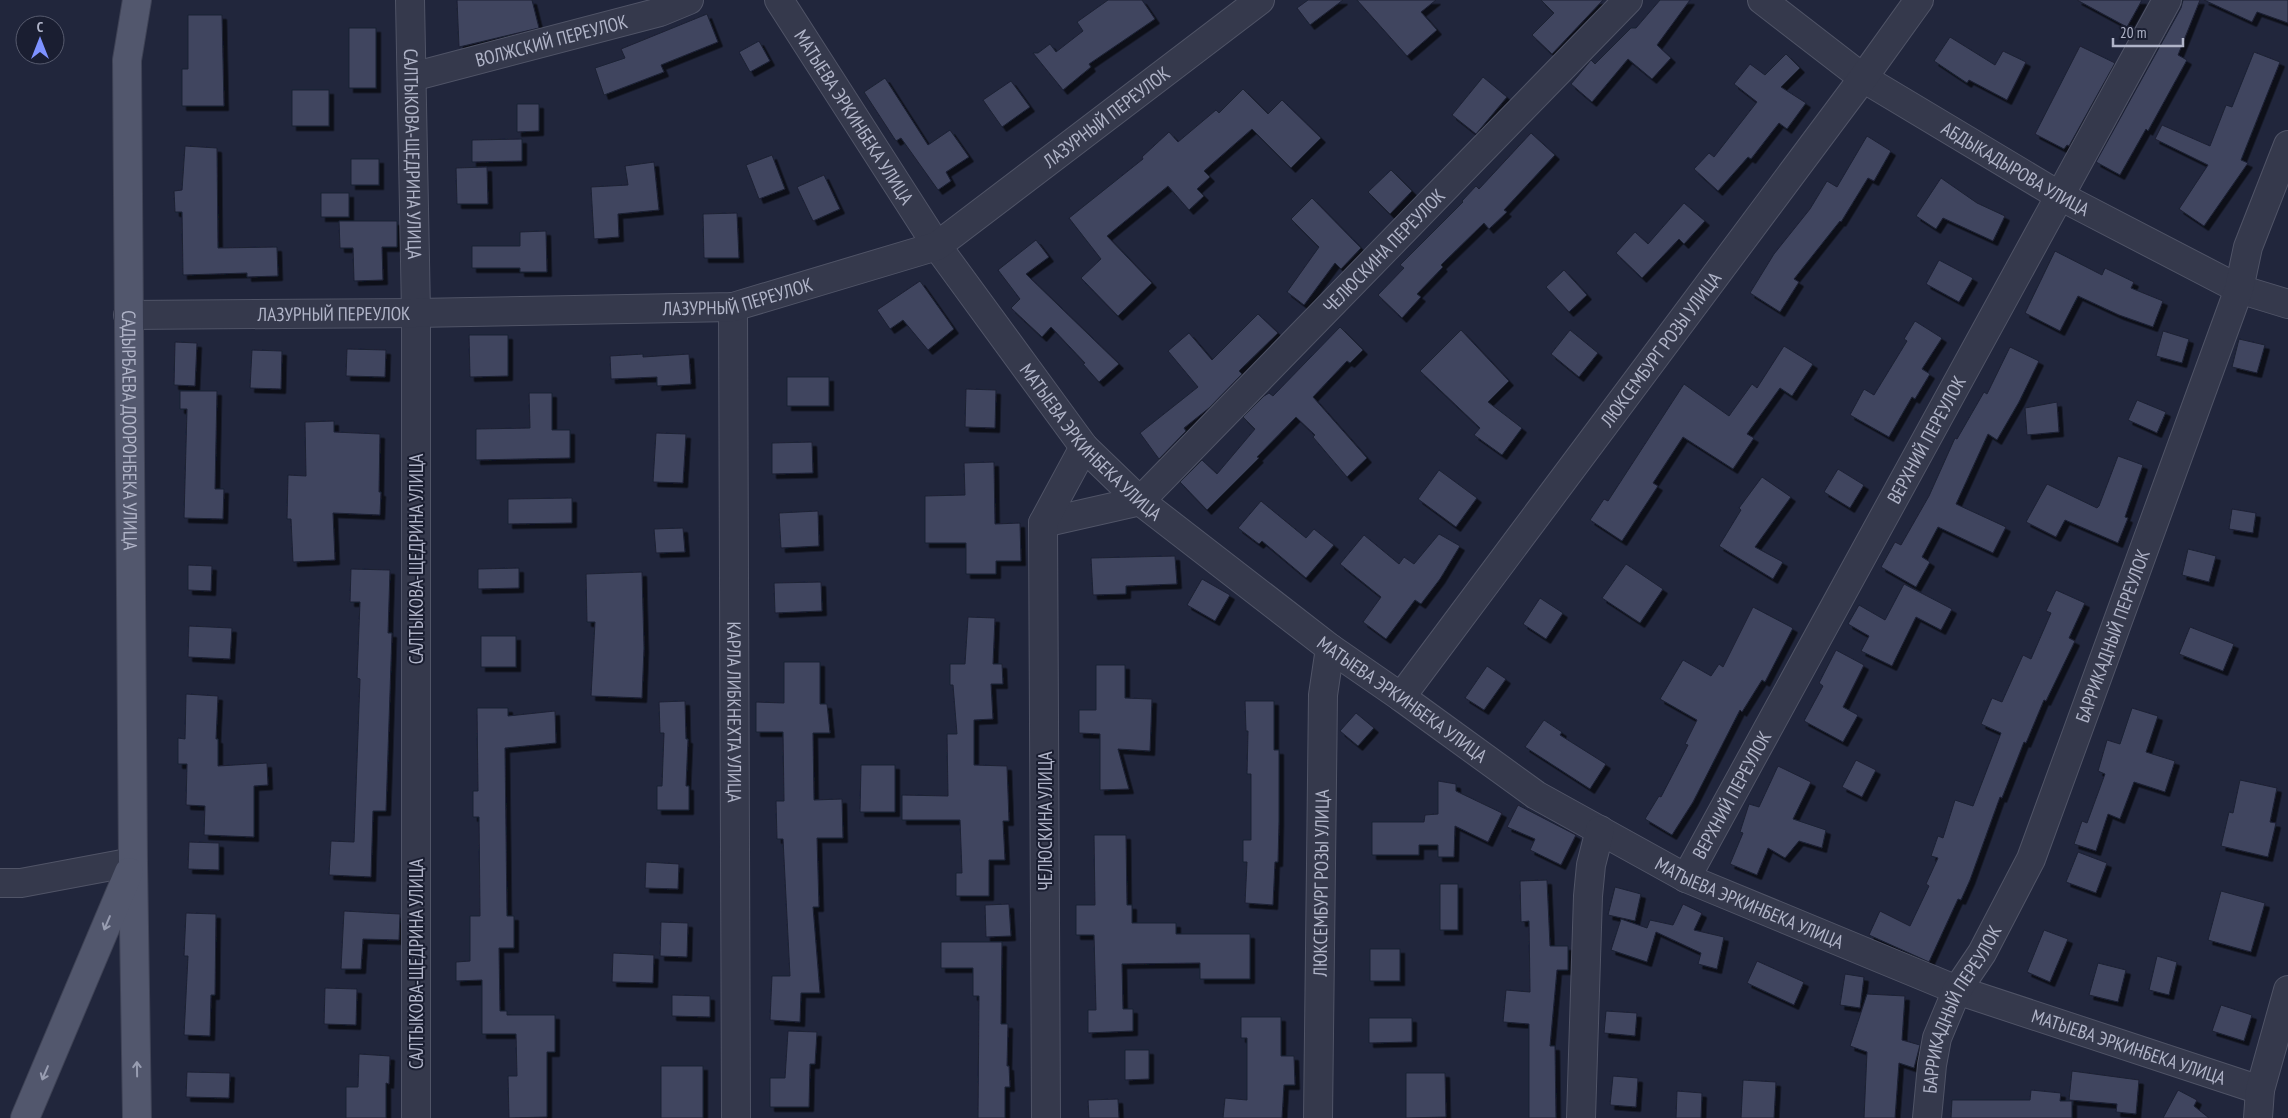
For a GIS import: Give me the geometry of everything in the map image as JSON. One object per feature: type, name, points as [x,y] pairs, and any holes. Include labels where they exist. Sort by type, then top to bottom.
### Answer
[{"type":"main road","name":"САДЫРБАЕВА ДООРОНБЕКА УЛИЦА","points":[[137,0],[127,60],[133,862],[138,1118]]},
{"type":"main road","name":"САДЫРБАЕВА ДООРОНБЕКА УЛИЦА","points":[[26,1118],[133,862]]},
{"type":"street","name":"САЛТЫКОВА-ЩЕДРИНА УЛИЦА","points":[[410,0],[416,313],[416,1118]]},
{"type":"street","name":"ВОЛЖСКИЙ ПЕРЕУЛОК","points":[[412,77],[660,12],[689,0]]},
{"type":"street","name":"МАТЫЕВА ЭРКИНБЕКА УЛИЦА","points":[[779,0],[936,246],[1084,447],[1140,501],[1330,648],[1536,795],[1686,878],[1957,990],[2260,1090]]},
{"type":"street","name":"ЛАЗУРНЫЙ ПЕРЕУЛОК","points":[[128,315],[416,313],[733,307],[936,246],[1260,0]]},
{"type":"street","name":"ЧЕЛЮСКИНА ПЕРЕУЛОК","points":[[1140,501],[1628,0]]},
{"type":"street","name":"АБДЫКАДЫРОВА УЛИЦА","points":[[1762,0],[1863,78],[2060,196],[2239,289],[2288,304]]},
{"type":"street","name":"ЛЮКСЕМБУРГ РОЗЫ УЛИЦА","points":[[1401,697],[1863,78],[1919,0]]},
{"type":"street","name":"ВЕРХНИЙ ПЕРЕУЛОК","points":[[1686,878],[2167,0]]},
{"type":"street","name":"БАРРИКАДНЫЙ ПЕРЕУЛОК","points":[[1927,1118],[1932,1065],[1937,1038],[1957,990],[1982,953],[2031,859],[2239,289],[2248,248],[2288,145]]},
{"type":"street","name":"КАРЛА ЛИБКНЕХТА УЛИЦА","points":[[733,307],[736,1118]]},
{"type":"street","name":"ЧЕЛЮСКИНА УЛИЦА","points":[[1046,1118],[1043,523],[1084,447]]},
{"type":"street","points":[[1043,523],[1140,501]]},
{"type":"street","name":"ЛЮКСЕМБУРГ РОЗЫ УЛИЦА","points":[[1318,1118],[1323,695],[1330,648]]},
{"type":"street","points":[[1582,1118],[1588,896],[1591,865],[1600,830]]},
{"type":"street","points":[[0,883],[21,883],[133,862]]},
{"type":"street","points":[[2258,1118],[2260,1090],[2288,990]]},
{"type":"building","points":[[457,0],[532,0],[539,28],[459,47]]},
{"type":"building","points":[[1108,0],[1142,0],[1155,19],[1089,64],[1091,67],[1063,90],[1033,53],[1038,53],[1050,44],[1056,52],[1083,31],[1077,22]]},
{"type":"building","points":[[1308,0],[1343,0],[1310,25],[1297,8]]},
{"type":"building","points":[[1357,0],[1436,0],[1421,12],[1437,30],[1407,56]]},
{"type":"building","points":[[1541,0],[1603,0],[1552,54],[1532,35],[1554,13]]},
{"type":"building","points":[[1660,0],[1690,0],[1657,45],[1671,58],[1652,79],[1628,59],[1592,102],[1571,84],[1591,60],[1595,64],[1631,28],[1636,28]]},
{"type":"building","points":[[2077,0],[2142,0],[2127,27]]},
{"type":"building","points":[[2183,0],[2200,0],[2178,55],[2187,60],[2148,131],[2146,129],[2120,175],[2096,162],[2181,8]]},
{"type":"building","points":[[2204,0],[2288,0],[2288,23],[2257,12],[2252,22]]},
{"type":"building","points":[[707,14],[718,42],[661,65],[664,72],[604,95],[595,68],[625,58],[621,49]]},
{"type":"building","points":[[188,15],[222,15],[224,106],[182,106],[182,69],[188,69]]},
{"type":"building","points":[[349,28],[376,28],[376,88],[349,88]]},
{"type":"building","points":[[1950,37],[1995,65],[2003,51],[2026,62],[2007,100],[1969,80],[1967,83],[1934,61]]},
{"type":"building","points":[[759,41],[770,61],[750,72],[739,52]]},
{"type":"building","points":[[2080,46],[2115,63],[2069,146],[2067,145],[2064,149],[2035,134]]},
{"type":"building","points":[[2254,52],[2280,62],[2241,160],[2248,163],[2204,226],[2179,209],[2208,165],[2155,139],[2162,125],[2210,146],[2226,105],[2232,107]]},
{"type":"building","points":[[1786,54],[1800,68],[1781,87],[1806,103],[1787,129],[1779,123],[1751,159],[1748,157],[1718,191],[1694,169],[1709,153],[1714,157],[1757,102],[1734,84],[1750,64],[1765,75]]},
{"type":"building","points":[[1483,77],[1507,97],[1476,134],[1452,115]]},
{"type":"building","points":[[885,78],[928,145],[950,130],[969,157],[946,172],[951,181],[938,190],[901,138],[896,141],[864,92]]},
{"type":"building","points":[[1011,81],[1030,107],[1002,127],[983,100]]},
{"type":"building","points":[[1243,89],[1268,114],[1282,100],[1321,138],[1291,168],[1252,129],[1204,171],[1210,177],[1197,189],[1204,196],[1189,210],[1168,186],[1107,236],[1152,283],[1118,316],[1081,278],[1101,259],[1069,218],[1143,159],[1142,157],[1169,132],[1178,142],[1216,110],[1219,113]]},
{"type":"building","points":[[292,90],[329,90],[329,126],[292,126]]},
{"type":"building","points":[[517,104],[539,104],[539,131],[517,132]]},
{"type":"building","points":[[1531,133],[1555,155],[1504,210],[1507,212],[1489,229],[1484,223],[1441,265],[1443,267],[1417,294],[1421,297],[1402,318],[1378,295],[1404,268],[1400,265],[1463,202],[1476,186],[1479,189]]},
{"type":"building","points":[[1867,136],[1891,151],[1874,181],[1868,178],[1841,222],[1794,279],[1799,282],[1780,312],[1750,293],[1774,254],[1810,209],[1827,181],[1837,187]]},
{"type":"building","points":[[522,139],[522,161],[472,162],[472,140]]},
{"type":"building","points":[[185,146],[217,148],[218,248],[277,247],[278,276],[247,277],[247,273],[183,275],[182,212],[175,212],[174,191],[182,190]]},
{"type":"building","points":[[772,155],[785,189],[759,199],[746,165]]},
{"type":"building","points":[[351,159],[379,159],[379,185],[351,185]]},
{"type":"building","points":[[654,162],[659,210],[618,214],[619,237],[594,239],[591,187],[628,185],[625,166]]},
{"type":"building","points":[[487,167],[488,204],[457,204],[456,168]]},
{"type":"building","points":[[1391,170],[1412,191],[1390,214],[1368,192]]},
{"type":"building","points":[[824,175],[840,209],[813,221],[797,187]]},
{"type":"building","points":[[1941,178],[1977,203],[2005,216],[1993,241],[1943,218],[1936,229],[1916,216]]},
{"type":"building","points":[[321,193],[349,193],[349,217],[321,217]]},
{"type":"building","points":[[1312,198],[1361,248],[1341,269],[1335,263],[1304,305],[1287,292],[1319,247],[1291,219]]},
{"type":"building","points":[[1684,203],[1705,221],[1684,244],[1679,239],[1642,278],[1616,253],[1635,232],[1648,244]]},
{"type":"building","points":[[737,213],[739,258],[704,258],[703,214]]},
{"type":"building","points":[[339,221],[397,221],[397,247],[382,247],[383,280],[354,281],[353,248],[340,248]]},
{"type":"building","points":[[546,231],[547,272],[520,272],[520,268],[472,268],[472,246],[520,246],[520,232]]},
{"type":"building","points":[[1036,240],[1049,257],[1026,274],[1119,364],[1099,382],[1083,364],[1085,363],[1051,327],[1042,337],[1011,308],[1020,299],[998,270]]},
{"type":"building","points":[[2055,251],[2102,275],[2105,268],[2134,282],[2131,288],[2163,301],[2153,327],[2119,315],[2078,296],[2060,331],[2025,313]]},
{"type":"building","points":[[1939,260],[1973,278],[1959,302],[1926,284]]},
{"type":"building","points":[[1564,270],[1587,295],[1569,312],[1546,287]]},
{"type":"building","points":[[920,281],[954,329],[928,350],[903,320],[890,329],[877,310]]},
{"type":"building","points":[[1258,314],[1278,333],[1239,371],[1242,374],[1209,408],[1184,428],[1186,431],[1159,459],[1140,433],[1198,387],[1168,351],[1189,333],[1212,360]]},
{"type":"building","points":[[1915,321],[1942,338],[1922,369],[1930,374],[1915,399],[1912,397],[1889,437],[1850,415],[1864,389],[1874,395],[1907,341],[1904,339]]},
{"type":"building","points":[[1340,327],[1363,350],[1350,363],[1347,361],[1313,397],[1367,458],[1347,477],[1313,437],[1315,435],[1296,417],[1257,457],[1259,458],[1207,510],[1180,482],[1202,460],[1217,474],[1255,429],[1243,417],[1264,396],[1269,393],[1273,396]]},
{"type":"building","points":[[1461,330],[1509,381],[1488,402],[1522,428],[1502,455],[1474,435],[1480,428],[1420,371]]},
{"type":"building","points":[[1570,330],[1598,353],[1579,377],[1551,354]]},
{"type":"building","points":[[2163,331],[2189,339],[2182,363],[2156,356]]},
{"type":"building","points":[[469,335],[508,335],[508,376],[470,377]]},
{"type":"building","points":[[2239,339],[2265,345],[2257,373],[2232,367]]},
{"type":"building","points":[[175,342],[197,343],[195,386],[174,385]]},
{"type":"building","points":[[1784,346],[1813,364],[1792,396],[1780,388],[1747,434],[1754,438],[1733,469],[1683,437],[1653,483],[1658,486],[1622,541],[1590,520],[1604,499],[1608,501],[1684,384],[1729,416],[1752,384],[1757,388]]},
{"type":"building","points":[[2010,347],[2039,361],[2019,402],[1997,440],[1988,434],[1956,504],[2006,527],[1993,553],[1938,527],[1922,557],[1930,562],[1916,587],[1881,567],[1895,542],[1901,545],[1929,496],[1955,438],[1957,439],[1984,392],[1987,394]]},
{"type":"building","points":[[347,349],[386,350],[385,377],[346,376]]},
{"type":"building","points":[[252,350],[282,351],[281,389],[250,388]]},
{"type":"building","points":[[643,354],[643,357],[689,354],[691,384],[657,386],[657,377],[611,379],[610,356]]},
{"type":"building","points":[[787,377],[829,377],[829,406],[787,406]]},
{"type":"building","points":[[966,389],[996,390],[995,428],[965,427]]},
{"type":"building","points":[[180,391],[217,391],[215,489],[224,489],[223,519],[184,518],[187,409],[180,409]]},
{"type":"building","points":[[529,393],[552,393],[552,430],[570,430],[570,458],[476,460],[476,429],[530,428]]},
{"type":"building","points":[[2137,400],[2166,412],[2157,433],[2128,420]]},
{"type":"building","points":[[2057,402],[2059,432],[2027,435],[2025,408]]},
{"type":"building","points":[[334,421],[334,432],[380,434],[380,515],[333,513],[335,560],[293,562],[291,519],[287,519],[288,475],[306,476],[305,422]]},
{"type":"building","points":[[656,433],[686,434],[683,483],[653,482]]},
{"type":"building","points":[[812,442],[813,473],[772,474],[772,443]]},
{"type":"building","points":[[2118,456],[2143,465],[2125,517],[2128,518],[2118,543],[2065,520],[2056,537],[2026,522],[2047,484],[2097,508]]},
{"type":"building","points":[[994,462],[995,524],[1020,523],[1021,561],[996,561],[996,574],[966,574],[966,543],[925,543],[925,496],[965,495],[964,463]]},
{"type":"building","points":[[1838,469],[1864,485],[1850,508],[1824,492]]},
{"type":"building","points":[[1439,470],[1477,498],[1456,527],[1418,499]]},
{"type":"building","points":[[1762,477],[1791,497],[1755,547],[1783,562],[1773,579],[1719,546],[1741,510],[1739,508]]},
{"type":"building","points":[[572,498],[572,523],[508,524],[508,499]]},
{"type":"building","points":[[1261,501],[1306,538],[1314,529],[1334,545],[1306,578],[1262,541],[1259,544],[1238,528]]},
{"type":"building","points":[[2232,509],[2256,513],[2253,533],[2229,529]]},
{"type":"building","points":[[818,511],[819,546],[781,548],[779,513]]},
{"type":"building","points":[[683,528],[685,552],[656,553],[654,529]]},
{"type":"building","points":[[1439,534],[1460,546],[1440,579],[1421,604],[1415,600],[1386,639],[1363,622],[1381,597],[1340,564],[1364,535],[1399,564],[1404,557],[1414,564]]},
{"type":"building","points":[[2188,549],[2216,556],[2209,582],[2182,575]]},
{"type":"building","points":[[1175,556],[1177,584],[1126,586],[1126,594],[1093,595],[1091,558]]},
{"type":"building","points":[[1626,564],[1663,589],[1640,623],[1602,598]]},
{"type":"building","points":[[188,565],[212,566],[211,591],[188,590]]},
{"type":"building","points":[[519,568],[519,588],[478,589],[478,569]]},
{"type":"building","points":[[351,569],[390,570],[388,633],[392,633],[386,811],[373,811],[371,877],[329,875],[331,841],[354,842],[360,679],[357,678],[360,602],[350,602]]},
{"type":"building","points":[[642,572],[644,648],[642,698],[591,696],[595,622],[587,622],[586,574]]},
{"type":"building","points":[[1202,579],[1230,595],[1215,621],[1187,605]]},
{"type":"building","points":[[821,582],[822,611],[775,613],[774,583]]},
{"type":"building","points":[[1904,584],[1952,609],[1941,630],[1916,617],[1892,666],[1861,651],[1869,636],[1848,624],[1859,605],[1885,620]]},
{"type":"building","points":[[2056,590],[2085,603],[2069,638],[2075,641],[2046,701],[2044,700],[2026,743],[2024,742],[2002,798],[2000,797],[1970,880],[1961,900],[1958,899],[1929,962],[1869,935],[1880,911],[1910,926],[1929,886],[1926,884],[1938,858],[1931,856],[1938,836],[1943,838],[1955,800],[1973,806],[2001,733],[1981,724],[1992,698],[2002,702],[2023,655],[2031,659],[2051,613],[2046,611]]},
{"type":"building","points":[[1540,598],[1563,613],[1546,639],[1523,624]]},
{"type":"building","points":[[1753,607],[1793,628],[1765,682],[1762,680],[1742,712],[1740,710],[1693,802],[1672,835],[1645,819],[1659,796],[1661,797],[1688,745],[1685,744],[1697,720],[1660,699],[1683,660],[1711,676],[1719,664],[1723,667]]},
{"type":"building","points":[[968,617],[995,618],[993,664],[1002,664],[1003,684],[991,684],[993,719],[974,720],[974,765],[1007,766],[1009,821],[1003,821],[1005,860],[989,860],[989,896],[956,896],[956,873],[962,873],[960,820],[902,820],[902,795],[948,796],[947,734],[957,734],[953,685],[950,685],[950,664],[965,664]]},
{"type":"building","points":[[189,626],[232,628],[230,659],[188,657]]},
{"type":"building","points":[[2190,627],[2234,644],[2223,671],[2179,654]]},
{"type":"building","points":[[481,636],[516,636],[516,667],[481,667]]},
{"type":"building","points":[[1836,650],[1864,665],[1843,707],[1858,715],[1843,742],[1804,721],[1823,686],[1819,683]]},
{"type":"building","points":[[784,662],[820,662],[820,704],[827,704],[830,733],[813,733],[814,800],[842,799],[843,838],[817,838],[819,907],[813,907],[820,993],[801,993],[800,1022],[770,1020],[772,976],[790,976],[783,839],[777,839],[776,801],[784,801],[783,732],[756,732],[756,702],[784,703]]},
{"type":"building","points":[[1096,665],[1125,665],[1125,698],[1152,699],[1150,751],[1118,749],[1129,789],[1100,790],[1100,734],[1079,733],[1079,710],[1096,710]]},
{"type":"building","points":[[1487,666],[1506,679],[1484,710],[1465,698]]},
{"type":"building","points":[[186,694],[218,696],[216,739],[218,739],[218,766],[267,763],[268,785],[254,786],[254,837],[204,835],[205,806],[186,805],[187,764],[178,764],[178,738],[185,739]]},
{"type":"building","points":[[685,701],[686,739],[688,739],[686,786],[689,786],[689,810],[657,810],[657,786],[662,786],[664,733],[660,733],[659,702]]},
{"type":"building","points":[[1245,701],[1274,701],[1274,750],[1279,750],[1279,822],[1278,862],[1275,862],[1273,905],[1245,903],[1247,862],[1243,862],[1243,840],[1251,840],[1251,774],[1247,774],[1248,731],[1246,731]]},
{"type":"building","points":[[477,708],[508,708],[508,716],[555,711],[556,743],[505,748],[507,916],[514,916],[514,948],[499,948],[500,1011],[507,1011],[507,1015],[555,1015],[555,1052],[547,1052],[547,1117],[509,1118],[508,1076],[517,1076],[516,1034],[482,1034],[482,980],[456,981],[456,962],[470,961],[470,916],[480,916],[479,817],[473,817],[473,791],[478,791]]},
{"type":"building","points":[[2132,708],[2158,716],[2146,752],[2175,761],[2165,792],[2134,782],[2120,819],[2108,814],[2096,851],[2074,844],[2082,821],[2087,823],[2105,774],[2098,771],[2107,740],[2120,744]]},
{"type":"building","points":[[1356,713],[1374,728],[1358,746],[1340,731]]},
{"type":"building","points":[[1544,720],[1562,732],[1560,735],[1606,764],[1590,789],[1525,747]]},
{"type":"building","points":[[1856,760],[1876,770],[1862,797],[1842,787]]},
{"type":"building","points":[[861,765],[895,765],[895,812],[860,812]]},
{"type":"building","points":[[1778,766],[1811,782],[1793,819],[1826,830],[1822,848],[1799,841],[1785,858],[1768,848],[1757,875],[1730,864],[1743,833],[1740,832],[1749,804],[1759,807]]},
{"type":"building","points":[[2240,780],[2277,788],[2270,822],[2276,823],[2268,857],[2221,846],[2229,812],[2233,813]]},
{"type":"building","points":[[1438,781],[1456,784],[1456,791],[1502,813],[1488,842],[1455,826],[1454,857],[1438,857],[1438,845],[1419,845],[1419,855],[1372,855],[1372,822],[1424,822],[1425,815],[1438,814]]},
{"type":"building","points":[[1518,805],[1576,835],[1561,865],[1530,850],[1535,839],[1507,827]]},
{"type":"building","points":[[1094,835],[1126,835],[1127,905],[1132,905],[1132,923],[1176,923],[1176,934],[1250,934],[1250,979],[1200,979],[1200,963],[1122,964],[1123,1009],[1133,1009],[1133,1031],[1088,1033],[1088,1010],[1096,1010],[1094,935],[1076,935],[1076,905],[1095,905]]},
{"type":"building","points":[[189,842],[219,843],[219,870],[188,869]]},
{"type":"building","points":[[2078,852],[2107,863],[2096,893],[2066,882]]},
{"type":"building","points":[[646,862],[679,864],[678,889],[645,888]]},
{"type":"building","points":[[1547,880],[1550,946],[1568,946],[1568,970],[1557,970],[1550,1046],[1555,1046],[1556,1118],[1529,1118],[1529,1024],[1503,1022],[1506,990],[1530,992],[1529,921],[1521,922],[1520,881]]},
{"type":"building","points":[[1440,884],[1458,884],[1458,930],[1440,930]]},
{"type":"building","points":[[1615,887],[1641,894],[1635,921],[1608,915]]},
{"type":"building","points":[[2221,891],[2265,903],[2251,952],[2208,940]]},
{"type":"building","points":[[1009,904],[1011,936],[986,937],[985,905]]},
{"type":"building","points":[[1683,904],[1702,913],[1694,930],[1724,937],[1717,969],[1698,964],[1701,953],[1656,932],[1647,962],[1611,950],[1621,919],[1647,928],[1650,920],[1673,925]]},
{"type":"building","points":[[344,911],[400,914],[399,940],[363,939],[361,969],[341,969]]},
{"type":"building","points":[[186,913],[216,914],[215,995],[211,995],[210,1036],[184,1035],[188,956],[184,956]]},
{"type":"building","points":[[661,922],[688,923],[687,957],[660,956]]},
{"type":"building","points":[[2044,930],[2068,939],[2050,982],[2027,972]]},
{"type":"building","points":[[941,942],[1002,942],[1001,1024],[1008,1024],[1007,1066],[1009,1066],[1010,1087],[1005,1087],[1005,1118],[978,1118],[979,996],[973,996],[973,968],[941,968]]},
{"type":"building","points":[[1370,949],[1400,949],[1400,981],[1370,981]]},
{"type":"building","points":[[613,953],[654,955],[653,983],[612,982]]},
{"type":"building","points":[[2157,956],[2177,962],[2169,995],[2149,990]]},
{"type":"building","points":[[1757,961],[1804,982],[1794,1005],[1747,983]]},
{"type":"building","points":[[2098,963],[2126,970],[2118,1002],[2089,995]]},
{"type":"building","points":[[1845,974],[1864,977],[1860,1008],[1840,1005]]},
{"type":"building","points":[[325,988],[357,989],[356,1025],[324,1024]]},
{"type":"building","points":[[1867,994],[1905,996],[1902,1040],[1920,1045],[1914,1068],[1899,1063],[1895,1118],[1864,1118],[1867,1052],[1850,1046]]},
{"type":"building","points":[[672,995],[710,996],[710,1017],[672,1016]]},
{"type":"building","points":[[2221,1005],[2252,1015],[2244,1041],[2212,1031]]},
{"type":"building","points":[[1606,1011],[1637,1013],[1635,1036],[1604,1033]]},
{"type":"building","points":[[1241,1017],[1281,1017],[1281,1056],[1294,1056],[1295,1085],[1284,1085],[1282,1118],[1223,1118],[1225,1098],[1247,1100],[1247,1038],[1241,1038]]},
{"type":"building","points":[[1369,1018],[1412,1018],[1412,1042],[1369,1043]]},
{"type":"building","points":[[788,1031],[817,1032],[815,1064],[810,1064],[809,1107],[770,1107],[770,1078],[785,1078]]},
{"type":"building","points":[[1125,1050],[1149,1050],[1149,1079],[1125,1080]]},
{"type":"building","points":[[359,1054],[390,1056],[389,1084],[386,1083],[386,1118],[346,1118],[346,1087],[358,1087]]},
{"type":"building","points":[[661,1066],[703,1066],[703,1118],[661,1118]]},
{"type":"building","points":[[2072,1071],[2139,1080],[2136,1114],[2116,1112],[2117,1104],[2069,1100]]},
{"type":"building","points":[[187,1072],[230,1073],[229,1098],[186,1097]]},
{"type":"building","points":[[1406,1073],[1445,1073],[1446,1117],[1406,1118]]},
{"type":"building","points":[[1613,1076],[1638,1078],[1636,1107],[1610,1105]]},
{"type":"building","points":[[1743,1080],[1776,1082],[1774,1118],[1741,1118]]},
{"type":"building","points":[[2031,1090],[2061,1093],[2060,1101],[2072,1101],[2072,1118],[1951,1118],[1952,1100],[2030,1100]]},
{"type":"building","points":[[2178,1090],[2197,1100],[2194,1106],[2209,1118],[2163,1118]]},
{"type":"building","points":[[1677,1091],[1702,1093],[1701,1118],[1676,1118]]},
{"type":"building","points":[[1118,1099],[1119,1118],[1089,1118],[1088,1100]]}]
